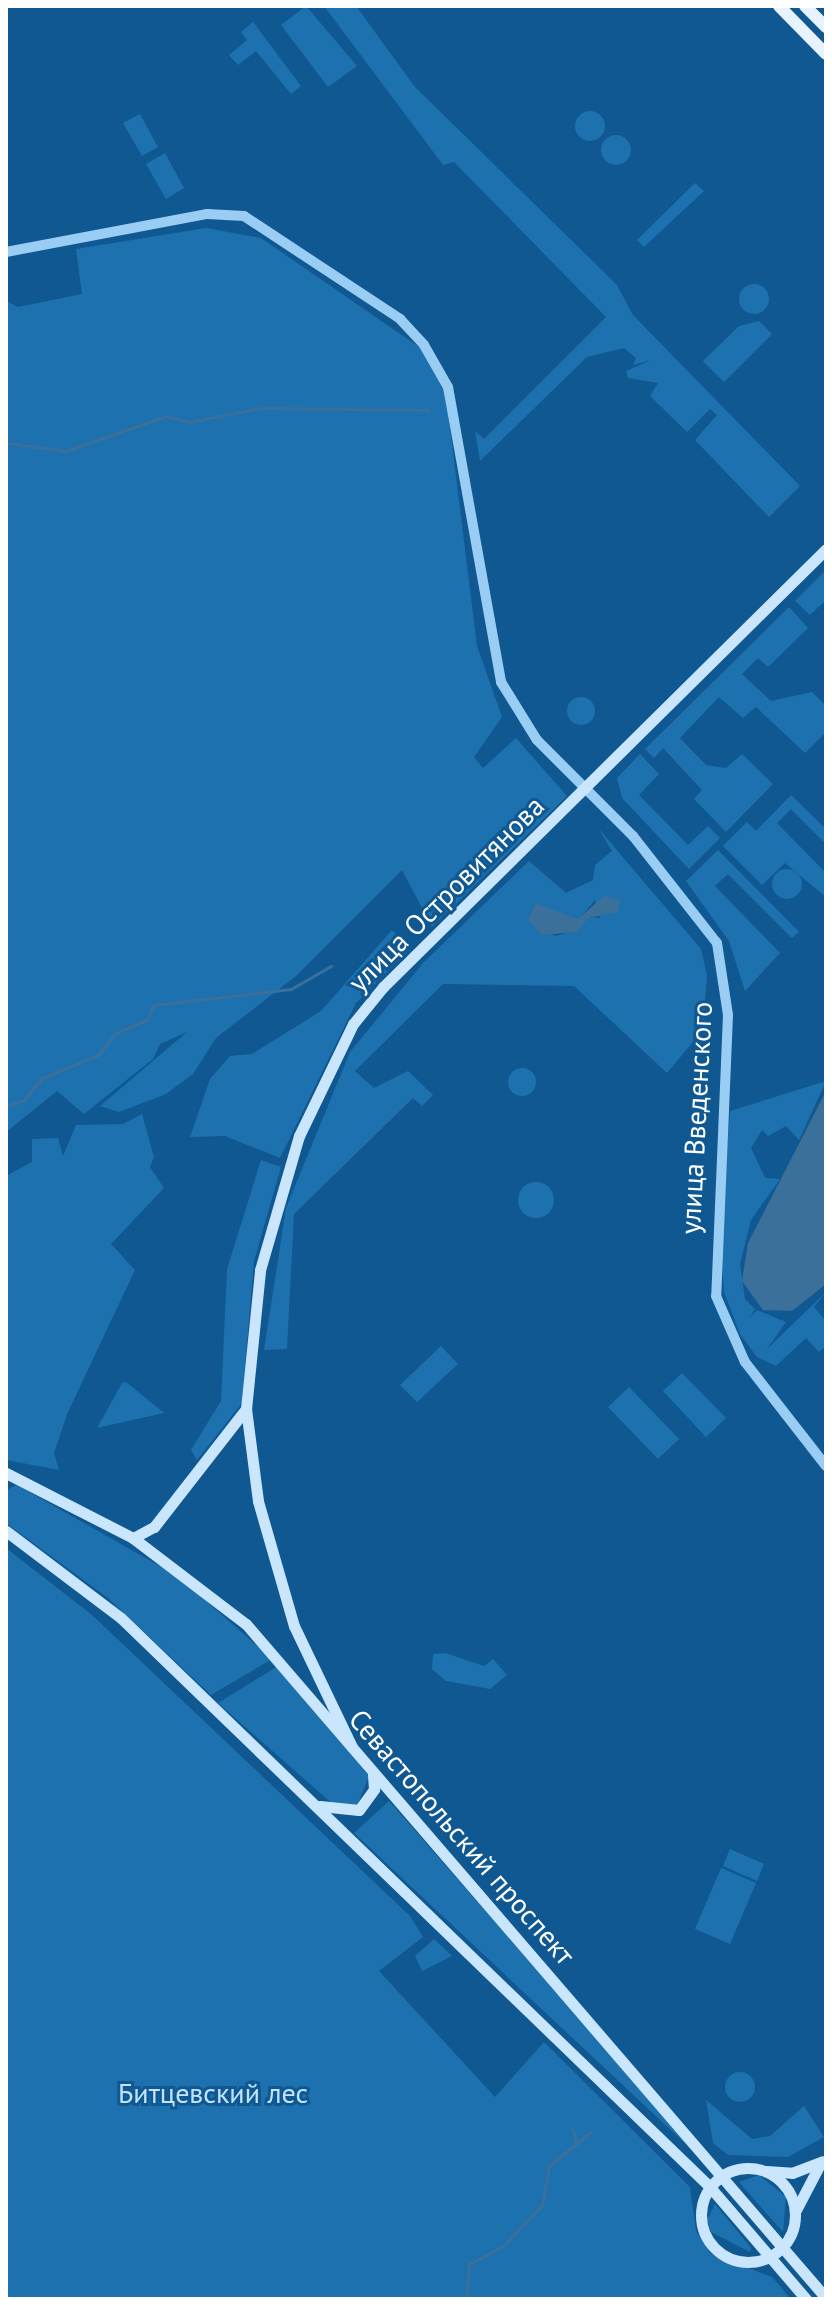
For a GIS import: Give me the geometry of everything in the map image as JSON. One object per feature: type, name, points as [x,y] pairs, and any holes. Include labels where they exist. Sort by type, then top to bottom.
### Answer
[{"type":"main road","points":[[779,6],[826,54]]},
{"type":"main road","points":[[805,6],[826,27]]},
{"type":"main road","name":"улица Островитянова","points":[[352,1747],[294,1626],[258,1501],[246,1409],[260,1270],[278,1190],[353,1024],[586,786],[826,549]]},
{"type":"main road","points":[[133,1538],[166,1512],[246,1409]]},
{"type":"main road","name":"Севастопольский проспект","points":[[6,1473],[133,1538],[246,1624],[724,2174],[826,2298]]},
{"type":"main road","points":[[6,1531],[121,1618],[313,1802],[710,2187],[806,2299]]},
{"type":"main road","points":[[313,1802],[336,1812],[359,1810],[374,1789],[371,1767]]},
{"type":"main road","points":[[825,2159],[795,2215],[785,2245],[772,2257],[740,2259],[708,2239],[701,2208],[710,2187],[724,2174],[758,2169],[792,2173],[825,2159]]},
{"type":"main road","points":[[758,2169],[784,2186],[795,2215]]},
{"type":"street","name":"улица Введенского","points":[[6,252],[207,214],[244,216],[400,319],[448,387],[499,677],[537,740],[586,786],[695,908],[717,943],[728,1015],[716,1296],[745,1362],[826,1466]]},
{"type":"green space","points":[[306,6],[357,66],[328,87],[281,25]]},
{"type":"green space","points":[[324,6],[356,6],[415,87],[617,285],[633,315],[800,486],[769,517],[695,440],[717,415],[710,409],[687,432],[650,396],[658,383],[628,378],[626,371],[651,360],[633,365],[636,358],[624,348],[587,357],[480,461],[475,431],[484,439],[606,317],[454,162],[443,165]]},
{"type":"green space","points":[[253,22],[301,86],[291,94],[256,51],[238,65],[229,55],[247,40],[241,32]]},
{"type":"green space","points":[[590,111],[601,115],[605,126],[601,137],[590,141],[579,137],[575,126],[579,115]]},
{"type":"green space","points":[[140,114],[158,147],[142,156],[123,123]]},
{"type":"green space","points":[[616,135],[627,139],[631,150],[627,161],[616,165],[605,161],[601,150],[605,139]]},
{"type":"green space","points":[[165,153],[184,188],[166,199],[146,164]]},
{"type":"green space","points":[[695,183],[704,191],[644,247],[637,240]]},
{"type":"green space","points":[[206,228],[261,238],[422,349],[445,387],[477,646],[502,717],[474,757],[483,768],[516,738],[567,796],[432,927],[402,870],[296,976],[216,1038],[193,1074],[166,1094],[119,1112],[100,1106],[187,1032],[160,1044],[153,1059],[84,1114],[57,1091],[6,1132],[6,301],[18,307],[82,294],[76,249]]},
{"type":"green space","points":[[754,284],[765,288],[769,299],[765,310],[754,314],[743,310],[739,299],[743,288]]},
{"type":"green space","points":[[759,321],[772,334],[724,382],[703,361],[739,326]]},
{"type":"green space","points":[[826,570],[826,600],[810,615],[795,601]]},
{"type":"green space","points":[[789,607],[808,628],[768,667],[758,658],[742,674],[771,701],[812,692],[826,706],[826,732],[805,753],[756,707],[743,718],[719,697],[680,738],[706,765],[726,768],[742,754],[773,784],[726,832],[694,799],[702,790],[663,748],[654,758],[645,749]]},
{"type":"green space","points":[[581,697],[591,701],[595,711],[591,721],[581,725],[571,721],[567,711],[571,701]]},
{"type":"green space","points":[[640,754],[659,774],[639,795],[688,845],[708,826],[720,838],[689,869],[622,798],[617,778]]},
{"type":"green space","points":[[791,795],[826,829],[826,844],[791,809],[777,823],[826,873],[826,897],[785,863],[762,885],[723,846],[747,822],[756,831]]},
{"type":"green space","points":[[598,828],[701,949],[707,976],[703,1030],[667,1073],[574,986],[443,984],[355,1071],[374,1088],[408,1071],[433,1095],[422,1106],[413,1098],[294,1214],[287,1349],[264,1350],[286,1208],[350,1052],[424,962],[529,861],[566,893],[593,880],[595,865],[612,851]],"holes":[[[595,900],[600,918],[589,917],[571,932],[555,936],[528,920],[535,903],[578,920]]]},
{"type":"green space","points":[[718,850],[799,932],[792,938],[728,874],[715,886],[780,953],[745,991],[729,941],[686,881]]},
{"type":"green space","points":[[787,869],[793,870],[801,878],[801,890],[793,898],[787,899],[781,898],[773,890],[772,884],[773,878],[781,870]]},
{"type":"green space","points":[[392,930],[410,949],[356,1003],[280,1158],[225,1136],[190,1137],[210,1079],[230,1056],[252,1054],[321,1011]]},
{"type":"green space","points":[[522,1068],[532,1072],[536,1082],[532,1092],[522,1096],[512,1092],[508,1082],[512,1072]]},
{"type":"green space","points":[[826,1081],[799,1140],[786,1126],[768,1136],[762,1130],[751,1148],[765,1178],[780,1179],[751,1220],[740,1264],[745,1299],[755,1309],[749,1318],[757,1310],[786,1322],[767,1349],[826,1292],[814,1307],[826,1321],[826,1346],[819,1352],[806,1338],[776,1366],[757,1357],[740,1334],[724,1292],[720,1228],[730,1111]]},
{"type":"green space","points":[[142,1114],[154,1157],[150,1167],[164,1188],[111,1244],[135,1270],[68,1412],[54,1453],[59,1470],[6,1460],[6,1176],[32,1162],[32,1139],[58,1138],[63,1156],[76,1125],[123,1124]]},
{"type":"green space","points":[[261,1160],[281,1167],[254,1261],[242,1403],[197,1460],[191,1450],[221,1401],[227,1269]]},
{"type":"green space","points":[[536,1182],[549,1187],[554,1200],[549,1213],[536,1218],[523,1213],[518,1200],[523,1187]]},
{"type":"green space","points":[[441,1346],[458,1364],[417,1402],[400,1385]]},
{"type":"green space","points":[[682,1373],[726,1418],[706,1437],[663,1391]]},
{"type":"green space","points":[[126,1382],[164,1413],[97,1428],[122,1383]]},
{"type":"green space","points":[[629,1387],[679,1439],[658,1459],[608,1407]]},
{"type":"green space","points":[[17,1485],[179,1577],[272,1659],[211,1695],[108,1598],[6,1523],[6,1490]]},
{"type":"green space","name":"Битцевский лес","points":[[6,1548],[92,1615],[410,1916],[423,1937],[379,1971],[495,2097],[544,2042],[690,2187],[696,2231],[710,2253],[772,2277],[791,2299],[6,2299]]},
{"type":"green space","points":[[445,1653],[484,1666],[493,1659],[507,1675],[490,1689],[446,1681],[432,1669],[433,1654]]},
{"type":"green space","points":[[278,1666],[369,1776],[357,1806],[335,1806],[218,1703]]},
{"type":"green space","points":[[389,1801],[629,2075],[707,2164],[354,1833]]},
{"type":"green space","points":[[730,1849],[764,1864],[757,1881],[723,1866]]},
{"type":"green space","points":[[721,1868],[756,1883],[730,1944],[695,1929]]},
{"type":"green space","points":[[434,1939],[452,1956],[422,1971],[415,1956]]},
{"type":"green space","points":[[740,2072],[751,2076],[755,2087],[751,2098],[740,2102],[729,2098],[725,2087],[729,2076]]},
{"type":"green space","points":[[706,2100],[752,2139],[770,2136],[804,2106],[824,2137],[788,2157],[728,2155],[713,2143]]},
{"type":"green space","points":[[759,2175],[786,2197],[783,2232],[739,2182]]},
{"type":"green space","points":[[715,2204],[751,2248],[750,2252],[711,2232],[707,2220]]},
{"type":"shaded area","points":[[604,896],[620,900],[618,912],[588,918],[577,932],[542,935],[528,920],[535,903],[578,919]]},
{"type":"shaded area","points":[[826,1091],[826,1284],[792,1311],[763,1310],[742,1281],[748,1243]]},
{"type":"waterway","points":[[6,443],[66,451],[166,416],[189,422],[261,408],[428,410]]},
{"type":"waterway","points":[[6,1106],[24,1100],[42,1078],[98,1055],[116,1033],[147,1020],[153,1005],[291,989],[331,966]]},
{"type":"waterway","points":[[573,2130],[576,2142]]},
{"type":"waterway","points":[[466,2299],[469,2264],[504,2245],[542,2205],[549,2166],[591,2132]]}]
